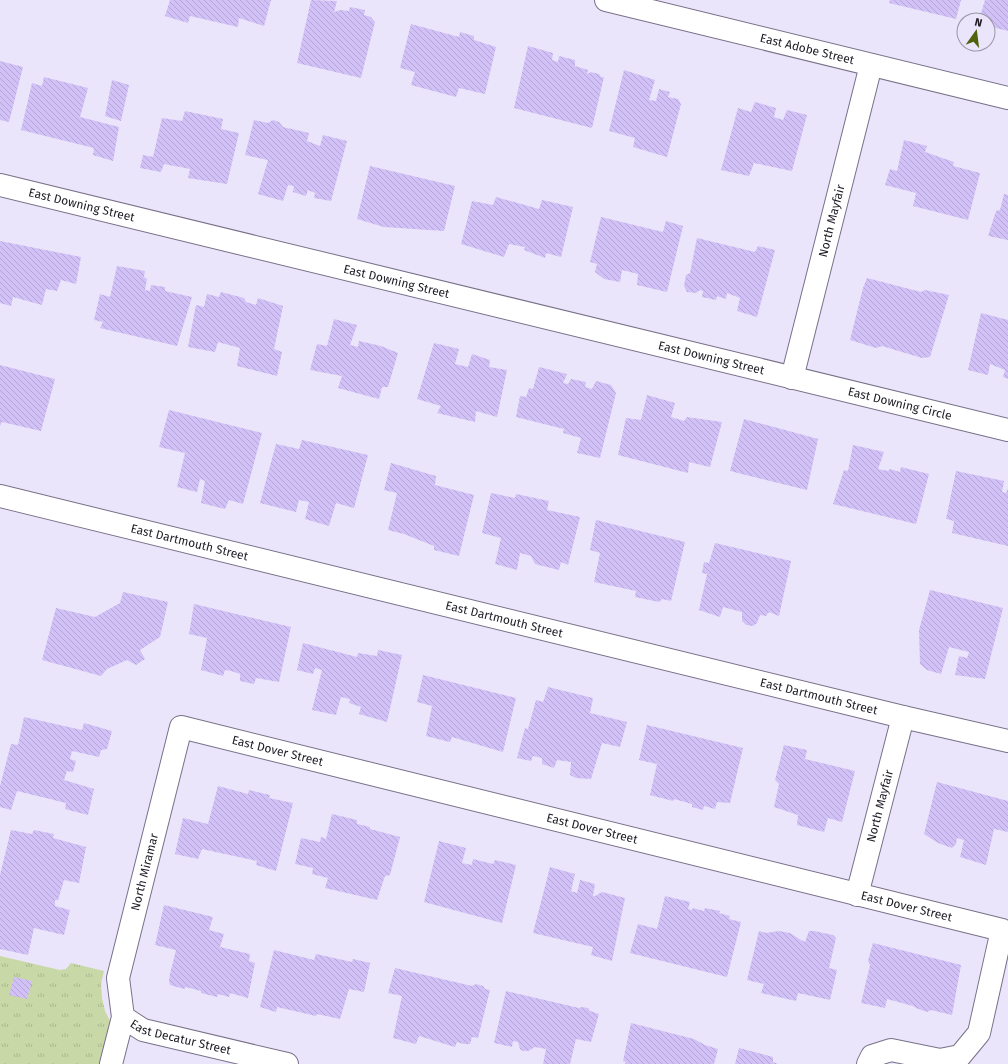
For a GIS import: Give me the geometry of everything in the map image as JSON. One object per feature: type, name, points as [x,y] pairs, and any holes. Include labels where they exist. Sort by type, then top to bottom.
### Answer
[{"type":"street","name":"East Adobe Street","points":[[606,0],[1008,98]]},
{"type":"street","name":"North Mayfair","points":[[792,378],[871,65]]},
{"type":"street","name":"East Downing Street","points":[[0,185],[792,378]]},
{"type":"street","name":"East Downing Circle","points":[[792,378],[1008,430]]},
{"type":"street","name":"East Dartmouth Street","points":[[0,496],[903,717],[1008,741]]},
{"type":"street","name":"North Mayfair","points":[[857,895],[903,717]]},
{"type":"street","name":"East Dover Street","points":[[181,727],[1002,930],[979,1032],[960,1056],[940,1060],[891,1050],[872,1056],[868,1064]]},
{"type":"street","name":"North Miramar","points":[[123,1017],[118,978],[181,727]]},
{"type":"street","points":[[111,1064],[123,1017]]},
{"type":"street","name":"East Decatur Street","points":[[123,1017],[143,1030],[287,1064]]},
{"type":"green space","points":[[0,956],[60,970],[66,969],[71,963],[104,971],[101,984],[102,998],[105,1011],[112,1025],[102,1064],[0,1064]]},
{"type":"building","points":[[170,0],[271,0],[264,26],[239,18],[238,27],[190,16],[188,23],[165,16]]},
{"type":"building","points":[[311,0],[337,1],[334,12],[340,10],[349,11],[350,7],[365,10],[364,15],[371,17],[375,22],[361,78],[297,63]]},
{"type":"building","points":[[890,0],[961,0],[958,12],[956,12],[956,19],[889,3]]},
{"type":"building","points":[[985,0],[1008,0],[1008,31],[996,28],[996,12],[981,12]]},
{"type":"building","points":[[411,24],[459,37],[460,32],[474,36],[474,40],[496,47],[485,94],[459,88],[456,97],[411,85],[415,72],[400,68]]},
{"type":"building","points":[[528,46],[553,53],[552,60],[558,62],[559,56],[575,60],[575,66],[588,70],[587,74],[591,72],[604,77],[592,128],[514,108]]},
{"type":"building","points":[[0,61],[23,67],[9,122],[0,120]]},
{"type":"building","points":[[624,70],[655,80],[649,100],[656,101],[659,89],[670,92],[668,97],[678,99],[681,104],[667,157],[633,147],[635,138],[609,131]]},
{"type":"building","points":[[44,77],[88,88],[80,117],[119,127],[113,161],[93,155],[94,148],[21,130],[32,83],[42,86]]},
{"type":"building","points":[[112,80],[129,85],[121,121],[105,116]]},
{"type":"building","points":[[755,102],[776,108],[774,117],[783,120],[787,110],[807,115],[792,171],[754,163],[749,176],[721,170],[738,108],[751,112]]},
{"type":"building","points":[[185,111],[223,119],[221,129],[239,133],[227,184],[188,178],[190,169],[164,164],[161,172],[140,168],[143,155],[153,157],[162,118],[182,121]]},
{"type":"building","points":[[254,120],[268,123],[273,120],[279,122],[283,127],[309,133],[307,141],[320,146],[323,135],[347,141],[331,201],[314,198],[315,193],[308,190],[306,196],[293,192],[294,186],[288,185],[283,201],[258,194],[268,160],[245,155]]},
{"type":"building","points":[[904,140],[927,146],[925,152],[954,162],[953,166],[980,173],[968,220],[913,206],[916,193],[885,185],[890,169],[897,171]]},
{"type":"building","points":[[370,166],[455,186],[444,231],[384,227],[357,219]]},
{"type":"building","points":[[1004,194],[1008,195],[1008,240],[988,236],[996,211],[1000,210]]},
{"type":"building","points":[[496,197],[539,209],[542,200],[573,207],[561,257],[546,253],[545,258],[524,250],[525,247],[509,244],[504,257],[461,244],[472,201],[493,205]]},
{"type":"building","points":[[601,217],[663,232],[666,221],[683,226],[667,292],[637,285],[638,274],[622,270],[620,282],[604,279],[595,272],[597,264],[590,262]]},
{"type":"building","points":[[697,238],[755,252],[758,246],[775,250],[757,317],[737,311],[740,298],[727,293],[726,299],[717,296],[716,300],[702,297],[703,291],[700,290],[696,293],[687,292],[684,286],[686,275],[690,273]]},
{"type":"building","points":[[0,241],[81,257],[76,284],[61,280],[57,291],[46,289],[42,305],[13,297],[11,306],[0,303]]},
{"type":"building","points":[[117,266],[145,271],[144,277],[147,279],[145,290],[150,291],[151,285],[165,287],[165,291],[192,297],[177,346],[100,328],[103,322],[94,320],[100,294],[110,297]]},
{"type":"building","points":[[867,278],[921,292],[925,290],[949,295],[930,357],[922,358],[882,346],[876,348],[850,340],[863,288]]},
{"type":"building","points":[[221,292],[244,298],[246,302],[256,305],[258,298],[283,306],[274,349],[282,352],[277,376],[237,366],[240,348],[218,342],[215,352],[188,347],[196,305],[204,307],[207,294],[219,297]]},
{"type":"building","points":[[981,313],[1008,320],[1008,379],[1003,377],[1005,370],[990,364],[988,375],[968,370]]},
{"type":"building","points":[[334,319],[357,325],[350,345],[358,347],[359,341],[381,346],[398,353],[388,387],[382,387],[379,399],[338,388],[342,376],[310,370],[317,344],[327,346]]},
{"type":"building","points":[[434,343],[459,349],[455,364],[468,367],[472,354],[490,360],[489,367],[507,370],[497,417],[476,411],[475,422],[437,413],[441,406],[417,399]]},
{"type":"building","points":[[0,365],[55,379],[41,431],[2,422],[0,426]]},
{"type":"building","points":[[539,367],[567,374],[563,383],[568,384],[571,379],[586,382],[585,387],[592,389],[596,381],[611,385],[616,393],[600,458],[577,453],[581,438],[563,433],[564,429],[516,417],[520,396],[526,397],[529,388],[533,389]]},
{"type":"building","points":[[647,395],[675,403],[671,417],[684,421],[687,417],[722,422],[710,467],[689,462],[688,473],[618,455],[626,418],[641,420]]},
{"type":"building","points":[[169,410],[262,433],[243,504],[229,500],[225,509],[201,503],[205,481],[200,479],[197,492],[177,487],[185,453],[159,447]]},
{"type":"building","points":[[744,419],[818,439],[807,490],[730,471]]},
{"type":"building","points":[[302,440],[368,455],[354,508],[336,503],[329,526],[305,519],[309,502],[299,500],[296,512],[260,503],[276,444],[299,449]]},
{"type":"building","points":[[853,445],[884,452],[878,469],[888,471],[890,469],[900,472],[901,467],[929,474],[916,524],[833,504],[844,470],[848,471]]},
{"type":"building","points":[[391,463],[436,476],[435,485],[474,495],[459,556],[434,550],[434,546],[404,534],[388,530],[397,493],[384,490]]},
{"type":"building","points":[[956,471],[1004,481],[1002,492],[1006,493],[1008,488],[1008,546],[952,533],[954,521],[946,519]]},
{"type":"building","points":[[491,493],[515,498],[516,494],[549,501],[547,510],[580,517],[568,565],[561,562],[559,570],[535,564],[531,556],[520,553],[517,570],[495,564],[501,538],[482,533]]},
{"type":"building","points":[[596,520],[685,542],[671,601],[662,599],[659,602],[635,597],[636,591],[594,582],[600,553],[590,550]]},
{"type":"building","points":[[715,543],[791,561],[779,616],[769,612],[766,616],[760,615],[757,623],[753,626],[746,625],[742,621],[742,612],[723,607],[720,617],[699,610],[707,574],[702,573],[704,562],[709,563]]},
{"type":"building","points":[[930,590],[1003,608],[985,679],[955,675],[959,656],[967,658],[969,652],[949,647],[941,674],[927,670],[920,664],[919,630]]},
{"type":"building","points":[[123,592],[168,602],[160,637],[140,650],[145,659],[136,665],[127,660],[107,669],[101,676],[42,660],[56,608],[95,617],[120,603]]},
{"type":"building","points":[[194,604],[291,627],[279,682],[256,678],[254,684],[240,681],[240,674],[231,671],[225,670],[223,676],[201,670],[207,638],[189,634]]},
{"type":"building","points":[[303,643],[357,657],[358,653],[377,656],[378,650],[402,655],[387,722],[359,714],[361,707],[349,703],[350,699],[341,697],[336,715],[312,710],[322,670],[315,668],[313,674],[297,670]]},
{"type":"building","points":[[423,675],[516,698],[503,752],[452,737],[450,742],[426,736],[432,706],[417,702]]},
{"type":"building","points":[[548,687],[593,698],[590,713],[627,722],[620,747],[602,743],[591,779],[576,778],[570,775],[571,762],[557,760],[554,768],[542,764],[542,758],[533,756],[531,761],[517,758],[525,728],[528,729],[536,700],[543,702]]},
{"type":"building","points":[[24,717],[82,730],[84,723],[112,731],[107,749],[101,750],[99,757],[72,751],[70,759],[76,761],[73,772],[67,771],[64,780],[94,789],[88,815],[65,809],[66,803],[17,791],[11,810],[0,807],[0,786],[11,744],[18,745]]},
{"type":"building","points":[[647,725],[743,748],[730,803],[717,802],[715,809],[704,806],[703,810],[692,807],[692,804],[650,795],[657,764],[639,760]]},
{"type":"building","points":[[784,745],[807,750],[805,759],[855,771],[842,822],[828,818],[824,832],[797,825],[798,815],[774,807],[779,784],[775,780]]},
{"type":"building","points":[[937,782],[1008,801],[1008,832],[994,829],[986,865],[960,857],[964,840],[957,838],[956,844],[952,848],[938,843],[924,834]]},
{"type":"building","points":[[218,786],[248,794],[249,790],[270,795],[269,798],[293,803],[276,871],[256,865],[257,861],[202,849],[198,859],[175,854],[183,818],[208,824]]},
{"type":"building","points":[[332,814],[357,820],[357,824],[400,837],[390,875],[385,876],[377,900],[325,888],[328,878],[312,874],[313,868],[295,864],[301,838],[320,842],[321,837],[326,839]]},
{"type":"building","points":[[11,830],[32,834],[34,830],[54,834],[53,838],[86,847],[79,883],[64,880],[58,900],[55,900],[55,906],[70,910],[64,935],[34,928],[28,955],[0,949],[0,875]]},
{"type":"building","points":[[439,841],[466,848],[462,863],[472,865],[473,859],[493,864],[495,860],[516,865],[502,923],[424,902]]},
{"type":"building","points":[[550,867],[575,874],[571,891],[577,893],[580,880],[595,884],[593,896],[602,892],[625,898],[612,961],[591,955],[593,947],[533,933]]},
{"type":"building","points":[[665,896],[690,902],[688,909],[692,910],[693,908],[704,911],[705,908],[720,911],[719,913],[730,916],[729,919],[741,922],[727,977],[630,953],[638,924],[657,929]]},
{"type":"building","points":[[164,905],[213,917],[209,930],[224,934],[220,947],[250,954],[249,961],[255,963],[248,998],[230,993],[229,997],[218,994],[217,997],[186,987],[184,989],[170,985],[170,974],[176,950],[155,945]]},
{"type":"building","points":[[759,931],[766,933],[779,931],[790,933],[805,942],[809,931],[833,935],[836,938],[829,968],[837,970],[830,1000],[798,993],[796,1001],[761,993],[764,984],[747,980]]},
{"type":"building","points":[[873,943],[961,965],[952,1015],[931,1010],[927,1012],[913,1006],[887,999],[885,1008],[861,1003],[870,965],[868,961]]},
{"type":"building","points":[[274,950],[314,960],[316,954],[352,962],[353,959],[370,963],[364,992],[349,989],[340,1019],[317,1014],[316,1016],[277,1007],[276,1012],[260,1007]]},
{"type":"building","points":[[395,968],[472,986],[476,984],[490,990],[478,1038],[472,1037],[470,1044],[457,1042],[455,1047],[419,1036],[416,1044],[393,1038],[402,996],[388,993]]},
{"type":"building","points":[[14,977],[32,981],[27,999],[9,995]]},
{"type":"building","points":[[506,991],[579,1008],[588,1008],[590,1011],[599,1014],[591,1042],[576,1039],[570,1064],[543,1064],[546,1049],[535,1047],[528,1051],[523,1051],[520,1049],[518,1042],[513,1041],[512,1047],[494,1043]]},
{"type":"building","points":[[631,1023],[694,1039],[705,1045],[718,1049],[714,1064],[625,1064],[626,1062],[623,1061]]},
{"type":"building","points":[[739,1048],[773,1057],[773,1062],[778,1064],[735,1064]]}]
